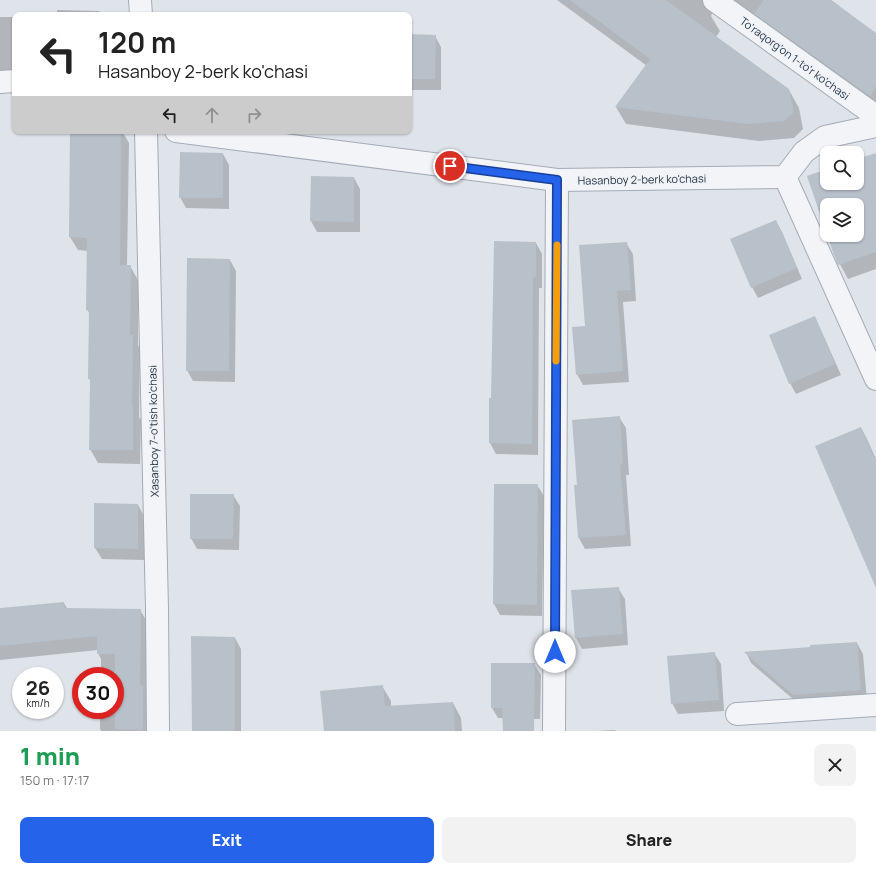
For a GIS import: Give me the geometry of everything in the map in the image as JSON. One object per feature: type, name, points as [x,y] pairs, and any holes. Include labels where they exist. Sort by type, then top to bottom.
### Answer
[{"type":"street","points":[[140,0],[141,12]]},
{"type":"street","name":"To'raqorg'on 1-to'r ko'chasi","points":[[714,0],[876,116]]},
{"type":"street","points":[[0,82],[12,81]]},
{"type":"street","points":[[876,126],[825,137],[804,152],[785,177],[876,379]]},
{"type":"street","name":"Xasanboy 7-o'tish ko'chasi","points":[[146,134],[157,609],[158,731]]},
{"type":"street","name":"Hasanboy 2-berk ko'chasi","points":[[199,134],[557,180],[785,177]]},
{"type":"street","points":[[554,731],[557,180]]},
{"type":"street","points":[[737,714],[876,705]]},
{"type":"building","points":[[570,0],[666,0],[789,89],[794,112],[784,121],[748,124],[615,107],[650,59]]},
{"type":"building","points":[[764,0],[831,0],[876,33],[876,87],[870,96],[754,14]]},
{"type":"building","points":[[412,34],[436,35],[435,79],[412,79]]},
{"type":"building","points":[[70,134],[121,134],[120,265],[131,265],[130,335],[133,335],[133,450],[89,450],[89,310],[86,310],[87,238],[69,237]]},
{"type":"building","points":[[180,152],[223,153],[223,198],[179,198]]},
{"type":"building","points":[[876,153],[876,252],[838,265],[829,242],[864,242],[864,198],[820,198],[820,214],[807,176],[820,171],[820,190],[864,190],[864,157]]},
{"type":"building","points":[[311,176],[354,177],[354,222],[310,221]]},
{"type":"building","points":[[776,220],[797,268],[751,288],[730,239]]},
{"type":"building","points":[[494,241],[536,242],[536,277],[533,277],[532,444],[489,443]]},
{"type":"building","points":[[627,242],[631,290],[617,291],[623,371],[576,375],[572,327],[585,326],[579,245]]},
{"type":"building","points":[[187,258],[230,259],[229,371],[186,371]]},
{"type":"building","points":[[815,316],[835,364],[789,384],[769,335]]},
{"type":"building","points":[[620,416],[623,464],[620,465],[626,535],[578,538],[574,485],[577,485],[572,420]]},
{"type":"building","points":[[861,427],[876,461],[876,588],[815,446]]},
{"type":"building","points":[[494,484],[538,484],[537,605],[493,604]]},
{"type":"building","points":[[190,494],[234,494],[233,539],[190,539]]},
{"type":"building","points":[[94,503],[138,504],[138,549],[94,548]]},
{"type":"building","points":[[619,587],[623,634],[575,638],[571,590]]},
{"type":"building","points":[[64,602],[65,608],[141,609],[140,685],[143,685],[143,730],[115,729],[115,719],[124,719],[124,667],[115,667],[115,654],[97,654],[97,636],[0,646],[0,608]]},
{"type":"building","points":[[191,636],[235,637],[235,731],[192,731]]},
{"type":"building","points":[[857,642],[861,690],[793,695],[744,652],[810,647],[810,645]]},
{"type":"building","points":[[715,652],[719,700],[671,704],[667,656]]},
{"type":"building","points":[[491,663],[535,663],[534,731],[503,731],[502,708],[491,708]]},
{"type":"building","points":[[383,685],[385,706],[453,702],[455,731],[324,731],[320,691]]},
{"type":"slow traffic","points":[[556,361],[557,245]]},
{"type":"route","points":[[450,166],[557,180],[555,652]]}]
